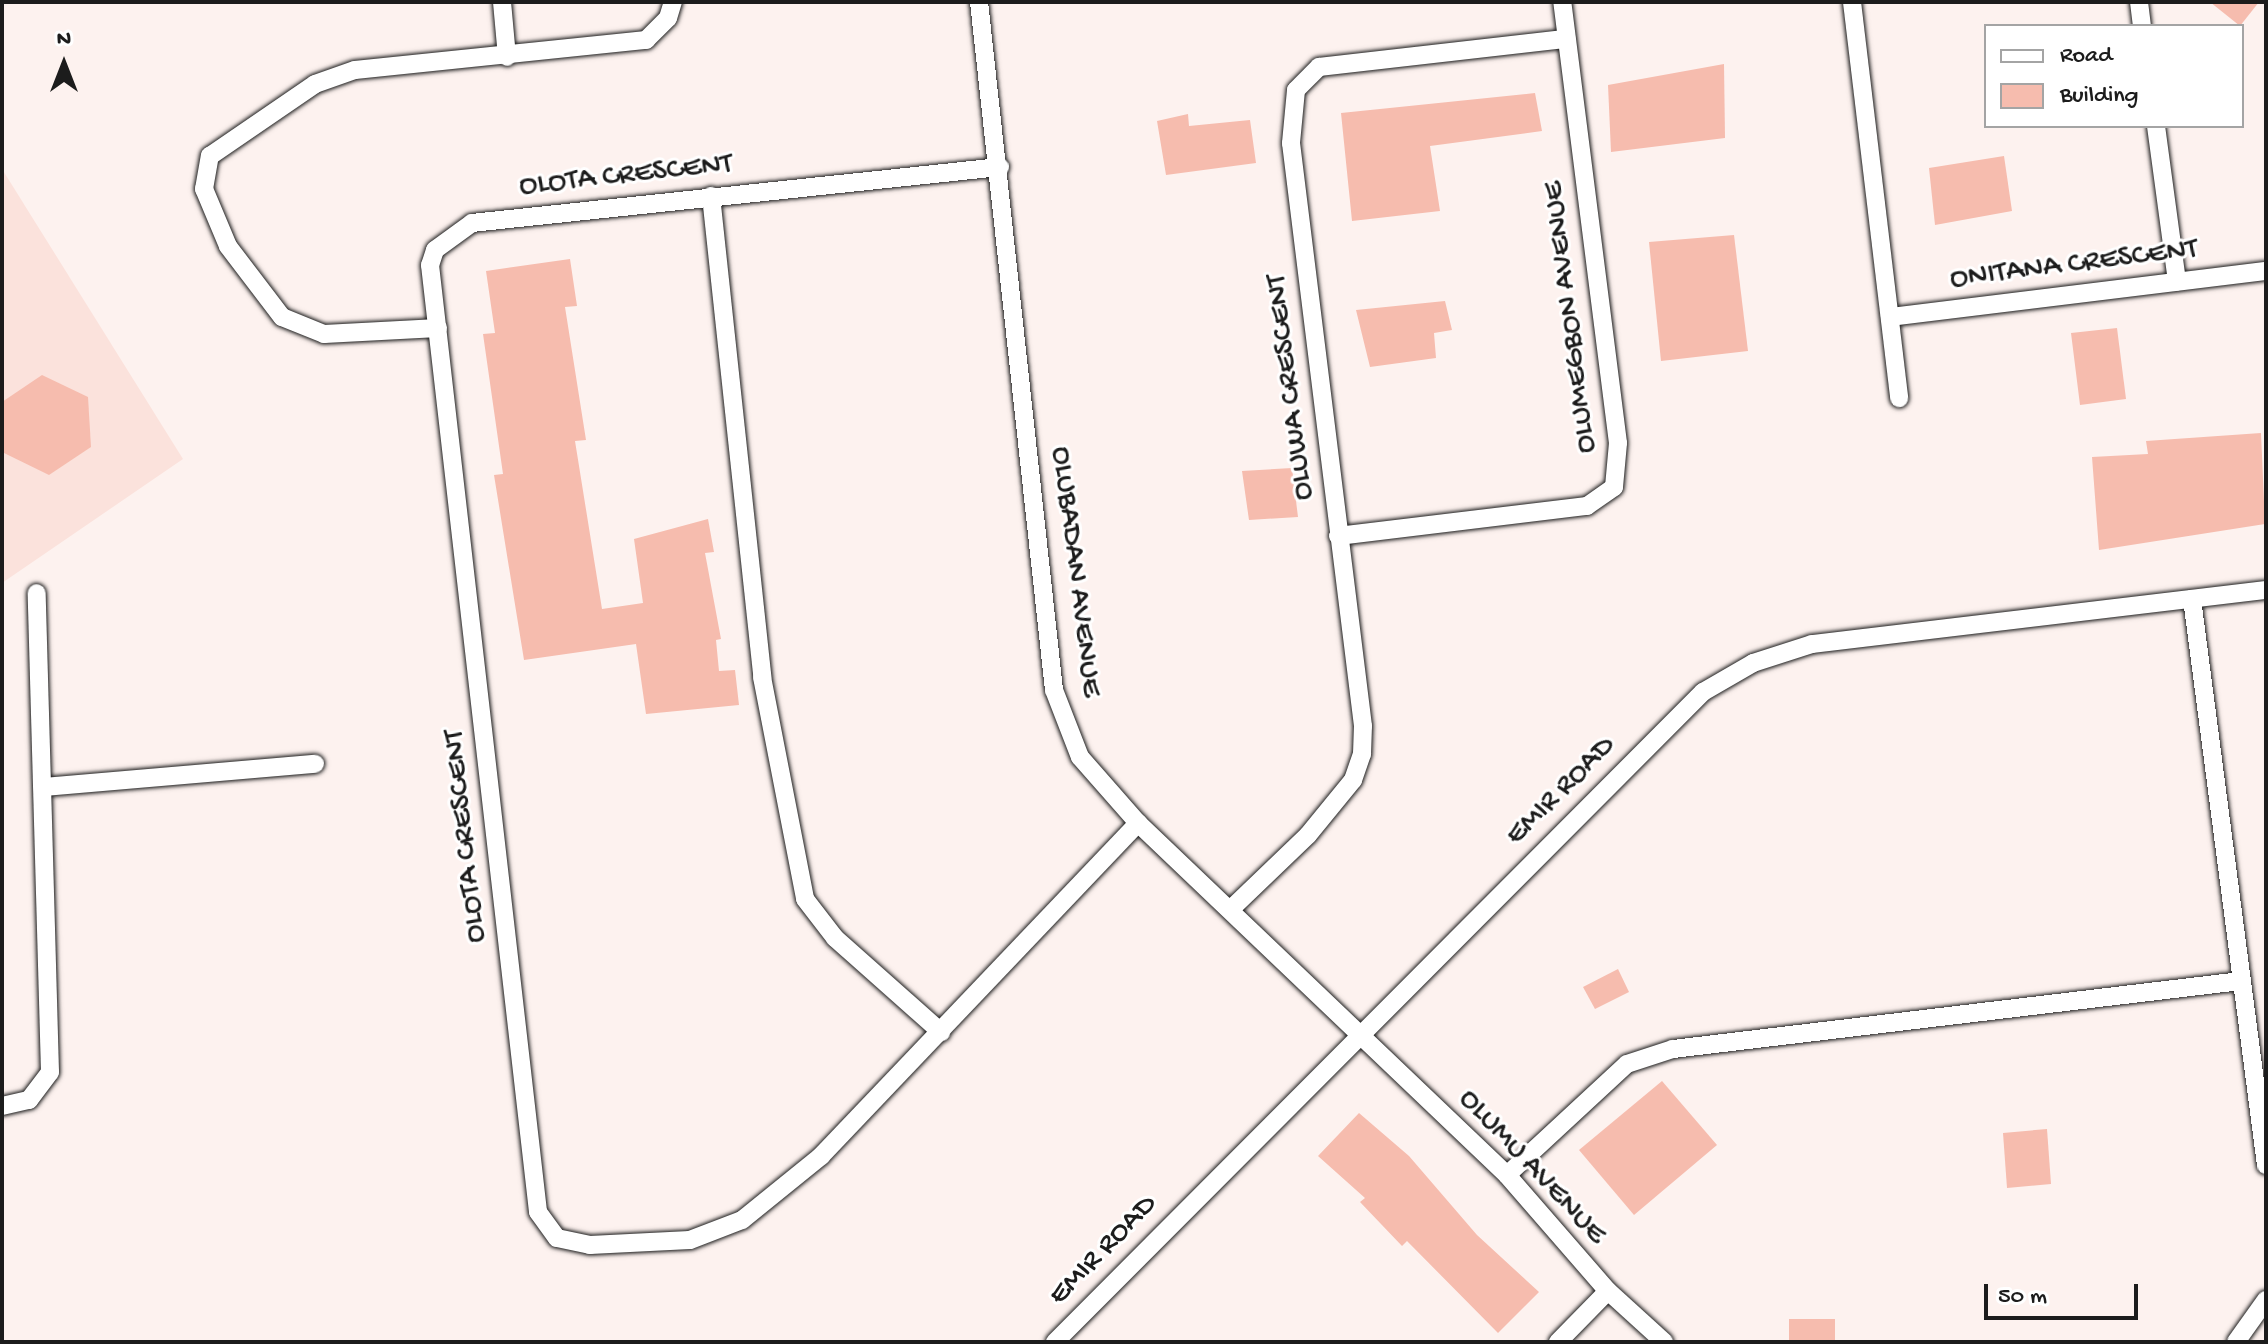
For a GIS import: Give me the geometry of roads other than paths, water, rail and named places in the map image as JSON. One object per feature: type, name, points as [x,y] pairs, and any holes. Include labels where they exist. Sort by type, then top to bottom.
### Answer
[{"type":"street","points":[[502,2],[507,57]]},
{"type":"street","points":[[438,328],[324,334],[282,317],[228,246],[204,189],[204,171],[210,156],[315,84],[355,70],[507,57],[646,40],[668,18],[673,2]]},
{"type":"street","name":"OLUBADAN AVENUE","points":[[979,2],[1000,167],[1054,690],[1080,757],[1138,823],[1232,908],[1358,1032]]},
{"type":"street","name":"OLUMEGBON AVENUE","points":[[1338,536],[1587,506],[1614,487],[1618,443],[1562,2]]},
{"type":"street","points":[[1852,2],[1899,398]]},
{"type":"street","points":[[2139,2],[2142,24]]},
{"type":"street","name":"OLUWA CRESCENT","points":[[1232,908],[1308,835],[1353,780],[1362,754],[1291,143],[1296,90],[1319,67],[1566,39]]},
{"type":"street","points":[[2156,128],[2177,282]]},
{"type":"street","name":"OLOTA CRESCENT","points":[[1000,167],[472,223],[448,236],[430,265],[533,1179],[544,1221],[557,1238],[590,1245],[690,1240],[742,1220],[821,1156],[1138,823]]},
{"type":"street","points":[[711,196],[762,677],[805,899],[835,938],[941,1032]]},
{"type":"street","name":"ONITANA CRESCENT","points":[[1890,317],[2266,271]]},
{"type":"street","name":"EMIR ROAD","points":[[1055,1342],[1358,1032],[1703,692],[1753,663],[1812,644],[2266,590]]},
{"type":"street","points":[[2,1106],[29,1100],[50,1072],[37,593]]},
{"type":"street","points":[[2192,599],[2266,1165]]},
{"type":"street","points":[[44,787],[315,764]]},
{"type":"street","points":[[1507,1175],[1627,1064],[1673,1049],[2241,981]]},
{"type":"street","name":"OLUMU AVENUE","points":[[1358,1032],[1507,1175],[1608,1291],[1664,1342]]},
{"type":"street","points":[[1558,1342],[1608,1291]]},
{"type":"street","points":[[2236,1342],[2266,1300]]}]
